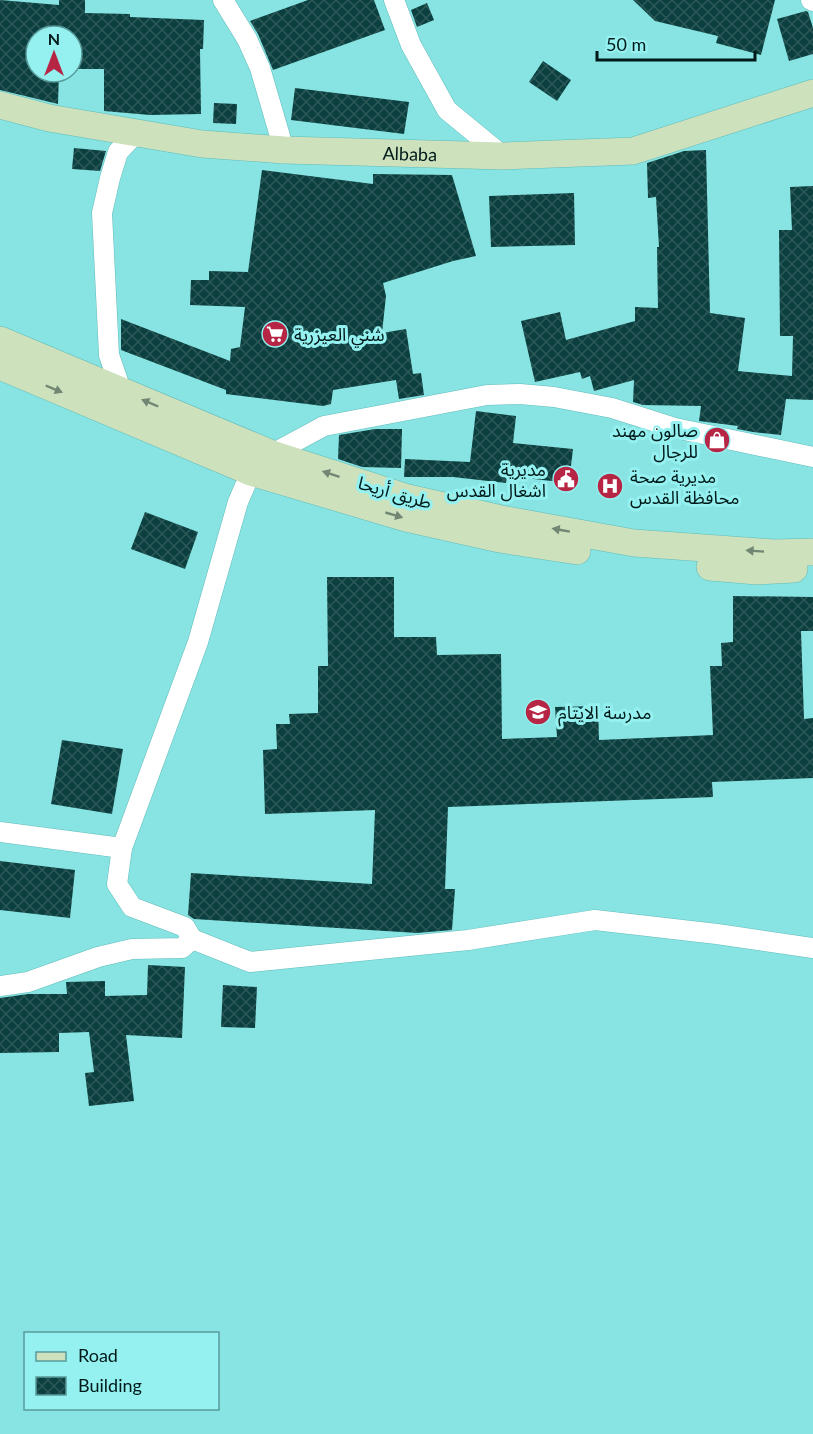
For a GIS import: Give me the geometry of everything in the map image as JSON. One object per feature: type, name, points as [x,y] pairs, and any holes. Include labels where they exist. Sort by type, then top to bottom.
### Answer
[{"type":"main road","name":"Albaba","points":[[0,105],[49,118],[202,144],[284,150],[503,156],[633,151],[813,93]]},
{"type":"main road","name":"طريق أريحا","points":[[0,340],[272,454],[408,498],[501,519],[634,543],[774,553],[813,552]]},
{"type":"main road","name":"طريق أريحا","points":[[0,366],[251,472],[406,518],[500,539],[651,562],[757,571],[813,569]]},
{"type":"street","points":[[224,0],[247,39],[260,68],[284,150]]},
{"type":"street","points":[[394,0],[411,45],[447,110],[503,156]]},
{"type":"street","points":[[121,390],[110,355],[102,213],[118,152],[136,133]]},
{"type":"street","points":[[813,457],[675,428],[612,408],[554,397],[520,394],[487,395],[324,426],[272,454],[251,472],[238,502],[198,642],[122,848],[117,884],[132,907],[185,927],[192,939],[250,962],[468,940],[595,920],[813,948]]},
{"type":"street","points":[[0,832],[122,848]]},
{"type":"street","points":[[0,986],[28,982],[98,957],[132,949],[182,948],[192,939]]},
{"type":"building","points":[[0,0],[59,5],[59,0],[85,0],[85,13],[204,20],[203,49],[200,49],[201,114],[150,115],[104,111],[104,69],[84,69],[84,24],[24,24],[24,84],[59,84],[58,104],[0,90]]},
{"type":"building","points":[[308,0],[374,0],[385,30],[273,70],[250,21]]},
{"type":"building","points":[[633,0],[775,0],[761,55],[716,43],[718,36],[655,21]]},
{"type":"building","points":[[427,3],[434,20],[417,27],[411,10]]},
{"type":"building","points":[[806,11],[813,28],[813,54],[789,61],[777,19]]},
{"type":"building","points":[[543,61],[571,80],[557,101],[529,82]]},
{"type":"building","points":[[295,88],[409,102],[404,134],[291,120]]},
{"type":"building","points":[[214,103],[237,104],[236,124],[213,123]]},
{"type":"building","points":[[74,148],[106,151],[100,171],[72,169]]},
{"type":"building","points":[[706,150],[710,313],[745,318],[738,371],[792,376],[793,336],[780,336],[779,230],[792,230],[790,187],[813,186],[813,400],[786,399],[781,435],[699,421],[701,406],[643,405],[633,402],[634,380],[594,391],[590,376],[582,379],[580,372],[535,382],[521,321],[560,312],[566,340],[635,321],[635,307],[658,308],[657,247],[659,247],[656,197],[648,198],[647,163],[684,151]]},
{"type":"building","points":[[262,170],[373,184],[373,174],[452,175],[476,256],[383,283],[386,296],[382,333],[406,329],[413,374],[421,373],[424,395],[399,399],[396,380],[333,390],[331,404],[323,406],[226,394],[226,390],[121,350],[121,319],[230,361],[231,349],[240,347],[245,307],[190,305],[191,280],[209,280],[209,271],[248,272]]},
{"type":"building","points":[[574,193],[575,245],[491,247],[489,196]]},
{"type":"building","points":[[476,411],[516,416],[513,443],[573,449],[569,483],[507,476],[506,483],[453,477],[404,477],[405,459],[470,462]]},
{"type":"building","points":[[375,429],[402,429],[401,468],[362,467],[338,459],[339,435]]},
{"type":"building","points":[[145,512],[198,532],[185,569],[131,549]]},
{"type":"building","points":[[327,577],[394,577],[394,637],[436,637],[437,655],[501,654],[502,739],[557,737],[555,707],[598,706],[599,740],[713,735],[710,666],[722,666],[721,643],[733,642],[733,596],[813,597],[813,631],[801,631],[804,719],[813,718],[813,778],[712,782],[713,797],[448,807],[445,889],[455,889],[452,930],[417,933],[194,919],[188,915],[191,873],[372,884],[375,810],[265,814],[263,750],[277,749],[276,724],[290,724],[289,714],[318,713],[318,666],[328,666]]},
{"type":"building","points":[[62,740],[123,749],[112,814],[51,804]]},
{"type":"building","points":[[0,861],[75,870],[70,918],[0,910]]},
{"type":"building","points":[[148,965],[185,967],[182,1038],[126,1035],[134,1101],[89,1106],[85,1073],[94,1072],[89,1032],[59,1033],[59,1052],[0,1053],[0,998],[28,994],[67,994],[66,982],[105,981],[105,996],[147,995]]},
{"type":"building","points":[[223,985],[257,987],[255,1028],[221,1027]]},
{"type":"place","name":"شني العيزرية","points":[[275,334]]},
{"type":"place","name":"صالون مهند للرجال","points":[[717,440]]},
{"type":"place","name":"مديرية اشغال القدس","points":[[566,479]]},
{"type":"place","name":"مديرية صحة محافظة القدس","points":[[610,486]]},
{"type":"place","name":"مدرسة الايتام","points":[[538,712]]}]
